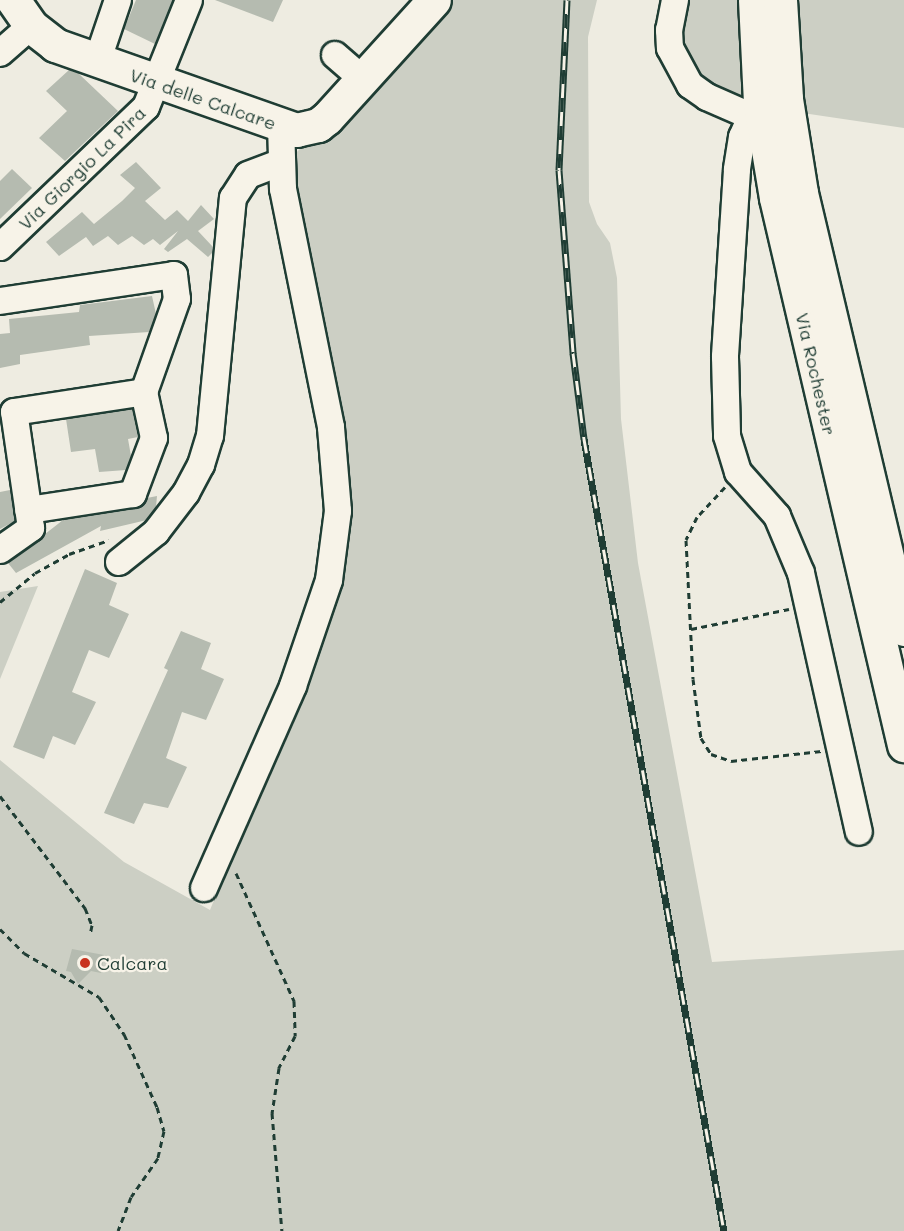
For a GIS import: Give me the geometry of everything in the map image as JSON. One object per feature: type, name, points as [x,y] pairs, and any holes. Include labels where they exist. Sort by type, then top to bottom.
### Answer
[{"type":"main road","name":"Via delle Calcare","points":[[22,13],[55,45],[158,84],[281,127],[296,130],[318,125],[364,80],[434,0]]},
{"type":"main road","name":"Via Rochester","points":[[754,0],[757,119],[786,248],[895,663],[904,745]]},
{"type":"main road","name":"Via Rochester","points":[[780,0],[786,99],[801,193],[904,629]]},
{"type":"street","points":[[97,62],[118,0]]},
{"type":"street","name":"Via Giorgio La Pira","points":[[0,247],[138,116],[158,84],[189,0]]},
{"type":"street","points":[[675,0],[669,30],[670,48],[678,67],[690,85],[706,97],[757,119],[742,137],[737,170],[725,357],[727,436],[738,472],[777,516],[801,573],[859,832]]},
{"type":"street","points":[[0,53],[22,13]]},
{"type":"street","points":[[335,55],[364,80]]},
{"type":"street","points":[[204,888],[296,676],[329,580],[338,511],[331,427],[280,163],[281,127]]},
{"type":"street","points":[[116,550],[156,532],[186,493],[201,465],[210,436],[233,198],[248,175],[280,163]]},
{"type":"street","points":[[0,301],[174,275],[177,299],[144,392],[154,438],[133,494],[28,510]]},
{"type":"street","points":[[0,550],[31,528],[14,412],[144,392]]},
{"type":"path","points":[[738,472],[697,517],[686,540],[701,738],[711,754],[731,761],[840,749]]},
{"type":"path","points":[[0,602],[15,586],[69,554],[116,550]]},
{"type":"path","points":[[691,629],[808,605]]},
{"type":"path","points":[[0,796],[85,908],[92,925],[90,935]]},
{"type":"path","points":[[223,845],[294,1000],[295,1036],[279,1068],[272,1113],[282,1231]]},
{"type":"path","points":[[0,929],[24,953],[99,997],[124,1034],[157,1107],[164,1131],[158,1158],[131,1197],[118,1231]]},
{"type":"shaded area","points":[[447,0],[597,0],[588,37],[589,202],[597,224],[610,243],[617,278],[621,419],[638,563],[712,962],[904,950],[904,1231],[0,1231],[0,760],[124,862],[210,910],[342,581],[348,519],[345,426],[289,160]]},
{"type":"shaded area","points":[[684,0],[904,0],[904,128],[742,104],[719,92],[694,69],[679,39]]},
{"type":"shaded area","points":[[38,586],[0,679],[0,592]]},
{"type":"building","points":[[136,0],[173,0],[155,44],[124,29]]},
{"type":"building","points":[[215,0],[283,0],[273,22]]},
{"type":"building","points":[[69,70],[78,73],[118,111],[65,161],[39,138],[67,111],[46,91]]},
{"type":"building","points":[[136,162],[161,188],[145,201],[165,220],[177,210],[188,221],[201,205],[214,219],[198,231],[213,247],[213,252],[208,257],[187,239],[168,252],[164,249],[178,231],[160,245],[153,239],[144,245],[132,236],[118,245],[108,236],[93,246],[86,237],[59,256],[46,242],[82,212],[94,224],[122,201],[135,188],[120,175]]},
{"type":"building","points":[[12,169],[32,188],[0,219],[0,181]]},
{"type":"building","points":[[152,296],[156,314],[149,332],[89,336],[90,345],[20,355],[20,364],[0,368],[0,334],[10,333],[9,319],[79,312],[80,305]]},
{"type":"building","points":[[132,409],[138,437],[128,439],[131,456],[126,470],[99,472],[95,449],[71,452],[66,419]]},
{"type":"building","points":[[10,490],[15,521],[0,529],[0,492]]},
{"type":"building","points":[[157,496],[156,507],[147,520],[100,531],[101,526],[16,573],[8,563],[63,520],[135,509],[147,498]]},
{"type":"building","points":[[85,569],[117,583],[109,605],[129,614],[109,658],[89,650],[72,692],[96,702],[75,745],[53,736],[44,759],[13,747]]},
{"type":"building","points":[[181,631],[211,643],[201,669],[224,679],[206,720],[182,712],[166,758],[187,767],[168,808],[144,803],[134,824],[104,813],[168,670],[164,668]]},
{"type":"building","name":"Calcara","points":[[72,949],[104,955],[101,973],[91,971],[78,984],[71,972],[66,971]]},
{"type":"railway","points":[[567,0],[559,170],[573,353],[584,439],[724,1231]]},
{"type":"place","name":"Calcara","points":[[85,963]]}]
